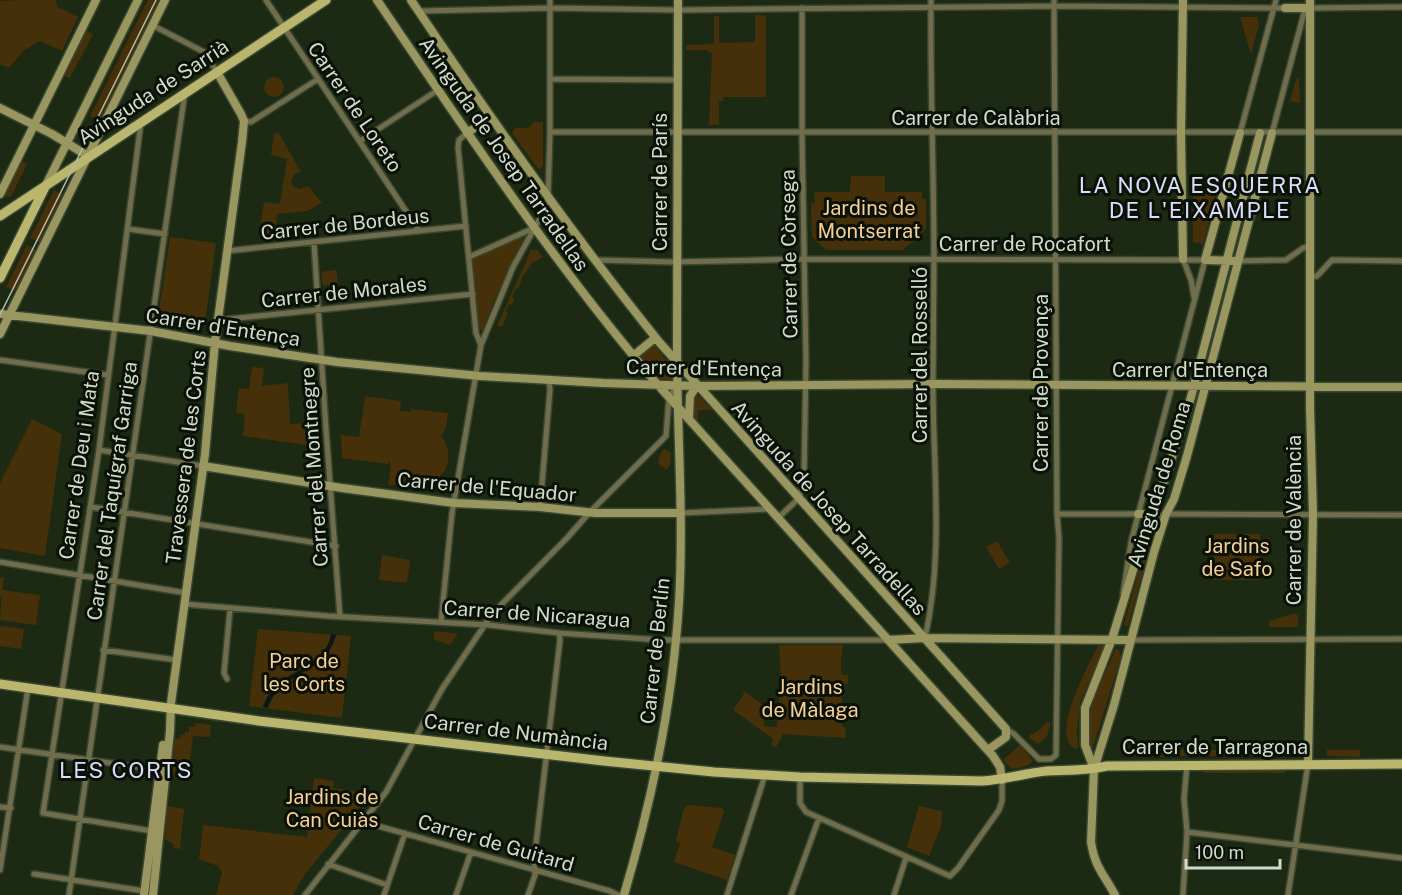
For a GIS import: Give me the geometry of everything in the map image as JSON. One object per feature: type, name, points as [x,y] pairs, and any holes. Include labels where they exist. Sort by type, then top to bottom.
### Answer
[{"type":"main road","points":[[0,194],[96,0]]},
{"type":"main road","points":[[0,278],[138,0]]},
{"type":"main road","points":[[0,334],[5,315],[88,156],[165,0]]},
{"type":"main road","name":"Avinguda de Sarrià","points":[[0,216],[326,0]]},
{"type":"main road","name":"Avinguda de Josep Tarradellas","points":[[377,0],[534,228],[633,356],[988,750],[998,762],[1002,780]]},
{"type":"main road","name":"Avinguda de Josep Tarradellas","points":[[411,0],[548,199],[655,338],[1006,729]]},
{"type":"main road","name":"Carrer de París","points":[[677,364],[678,0]]},
{"type":"main road","points":[[1183,4],[1181,133],[1183,259]]},
{"type":"main road","points":[[1285,8],[1310,4]]},
{"type":"main road","name":"Carrer de València","points":[[1308,764],[1313,514],[1310,387],[1311,277],[1306,247],[1311,132],[1310,4]]},
{"type":"main road","points":[[217,72],[244,121]]},
{"type":"main road","points":[[0,108],[88,156]]},
{"type":"main road","points":[[467,133],[491,117]]},
{"type":"main road","name":"Travessera de les Corts","points":[[147,894],[159,770],[171,709],[203,466],[215,342],[244,121]]},
{"type":"main road","points":[[1239,261],[1205,260],[1240,133]]},
{"type":"main road","name":"Avinguda de Roma","points":[[1094,769],[1085,745],[1084,713],[1091,689],[1112,639],[1167,473],[1193,387],[1260,133]]},
{"type":"main road","name":"Avinguda de Roma","points":[[1094,769],[1114,705],[1166,514],[1174,499],[1206,387],[1272,133]]},
{"type":"main road","name":"Carrer d'Entença","points":[[5,315],[151,331],[321,360],[475,376],[639,385],[1402,387]]},
{"type":"main road","points":[[633,356],[655,338]]},
{"type":"main road","points":[[677,364],[678,407]]},
{"type":"main road","points":[[639,385],[643,368]]},
{"type":"main road","points":[[688,418],[690,396],[697,386]]},
{"type":"main road","name":"Carrer de Berlín","points":[[624,895],[640,839],[656,766],[676,640],[681,513],[678,407]]},
{"type":"main road","name":"Carrer de l'Equador","points":[[203,466],[454,503],[540,507],[589,513],[681,513]]},
{"type":"main road","points":[[1138,514],[1166,514]]},
{"type":"main road","points":[[888,640],[925,638],[1130,640]]},
{"type":"main road","name":"Carrer de Numància","points":[[0,684],[171,709],[546,755],[656,766],[800,777],[1002,780],[1029,774]]},
{"type":"main road","name":"Travessera de les Corts","points":[[147,894],[170,731],[171,709]]},
{"type":"main road","points":[[988,750],[1006,737],[1006,729]]},
{"type":"main road","name":"Carrer de Tarragona","points":[[1029,774],[1107,766],[1402,764]]},
{"type":"main road","points":[[1094,769],[1091,842],[1097,866],[1115,895]]},
{"type":"street","name":"Carrer de Loreto","points":[[266,0],[419,231]]},
{"type":"street","points":[[441,622],[454,503],[481,345],[513,267],[547,205],[550,132],[549,0]]},
{"type":"street","name":"Carrer del Rosselló","points":[[925,638],[932,608],[936,512],[931,0]]},
{"type":"street","points":[[1240,133],[1276,0]]},
{"type":"street","points":[[419,11],[549,8],[678,10],[931,7],[1054,3],[1285,8]]},
{"type":"street","name":"Carrer de Provença","points":[[1047,759],[1054,758],[1056,755],[1059,538],[1054,3]]},
{"type":"street","points":[[1310,4],[1402,7]]},
{"type":"street","name":"Avinguda de Roma","points":[[1272,133],[1304,13],[1310,4]]},
{"type":"street","name":"Carrer de Còrsega","points":[[799,498],[804,480],[806,385],[802,8]]},
{"type":"street","points":[[152,25],[204,52],[217,72]]},
{"type":"street","points":[[244,121],[251,122],[264,115],[318,79]]},
{"type":"street","points":[[550,79],[677,80]]},
{"type":"street","points":[[360,141],[438,90]]},
{"type":"street","name":"Carrer del Taquígraf Garriga","points":[[69,895],[186,91]]},
{"type":"street","name":"Carrer de Deu i Mata","points":[[80,819],[44,813],[99,450],[141,121]]},
{"type":"street","name":"Carrer de Calàbria","points":[[550,132],[1402,132]]},
{"type":"street","points":[[467,133],[458,142],[476,333],[481,345]]},
{"type":"street","name":"Carrer de Bordeus","points":[[226,251],[466,226]]},
{"type":"street","points":[[469,257],[534,228]]},
{"type":"street","points":[[128,229],[165,234]]},
{"type":"street","name":"Carrer del Montnegre","points":[[314,243],[340,617]]},
{"type":"street","points":[[1239,261],[1286,260],[1306,247]]},
{"type":"street","name":"Carrer de Rocafort","points":[[594,260],[677,262],[934,258],[1205,260]]},
{"type":"street","points":[[1183,259],[1191,280],[1194,299]]},
{"type":"street","name":"Avinguda de Roma","points":[[1122,605],[1128,557],[1138,514],[1205,260]]},
{"type":"street","points":[[1311,277],[1317,276],[1332,260],[1402,261]]},
{"type":"street","name":"Carrer de Morales","points":[[219,320],[473,294]]},
{"type":"street","points":[[0,360],[108,375]]},
{"type":"street","points":[[540,507],[550,393],[549,380]]},
{"type":"street","points":[[305,895],[390,785],[455,668],[492,614],[666,436],[669,397],[677,386]]},
{"type":"street","points":[[666,436],[680,440]]},
{"type":"street","points":[[99,450],[203,466]]},
{"type":"street","points":[[778,518],[799,498]]},
{"type":"street","points":[[91,507],[336,546]]},
{"type":"street","name":"Carrer de l'Equador","points":[[681,513],[770,509]]},
{"type":"street","points":[[1057,514],[1138,514]]},
{"type":"street","points":[[1166,514],[1402,515]]},
{"type":"street","points":[[0,562],[186,593]]},
{"type":"street","name":"Carrer de Nicaragua","points":[[184,604],[676,640],[888,640]]},
{"type":"street","points":[[227,679],[224,673],[230,609]]},
{"type":"street","points":[[528,895],[535,875],[534,861],[559,633]]},
{"type":"street","points":[[1130,640],[1402,639]]},
{"type":"street","points":[[103,650],[177,660]]},
{"type":"street","points":[[1,870],[28,688]]},
{"type":"street","name":"Avinguda de Josep Tarradellas","points":[[1006,729],[1039,759],[1047,759]]},
{"type":"street","points":[[0,747],[159,770]]},
{"type":"street","points":[[1288,895],[1308,764]]},
{"type":"street","points":[[1183,895],[1187,832],[1184,798],[1187,765]]},
{"type":"street","points":[[727,895],[765,775]]},
{"type":"street","points":[[800,777],[799,798],[802,807],[819,818],[950,876],[981,837],[1001,805],[1002,780]]},
{"type":"street","points":[[0,807],[11,808]]},
{"type":"street","points":[[791,895],[819,818]]},
{"type":"street","points":[[80,819],[152,831]]},
{"type":"street","name":"Carrer de Guitard","points":[[366,819],[378,826],[535,869],[618,895]]},
{"type":"street","points":[[1187,832],[1402,858]]},
{"type":"street","points":[[384,895],[405,833]]},
{"type":"street","points":[[456,895],[471,852]]},
{"type":"street","points":[[894,895],[906,858]]},
{"type":"street","points":[[328,864],[387,885]]},
{"type":"street","points":[[34,874],[147,894]]},
{"type":"green space","points":[[56,0],[57,7],[78,17],[62,51],[40,41],[23,51],[9,68],[0,64],[0,1]]},
{"type":"green space","points":[[148,0],[159,0],[100,121],[90,116]]},
{"type":"green space","points":[[755,15],[766,16],[766,97],[723,97],[723,101],[719,101],[719,125],[709,125],[712,53],[708,50],[686,50],[686,45],[714,44],[714,16],[719,16],[719,43],[755,42]]},
{"type":"green space","points":[[1240,17],[1257,17],[1259,24],[1251,55]]},
{"type":"green space","points":[[85,30],[93,34],[70,78],[63,75]]},
{"type":"green space","points":[[274,77],[281,80],[284,87],[281,94],[274,97],[267,94],[264,87],[267,80]]},
{"type":"green space","points":[[1297,77],[1299,78],[1300,103],[1290,101]]},
{"type":"green space","points":[[534,122],[543,122],[543,165],[539,170],[512,133],[515,128],[528,128]]},
{"type":"green space","points":[[278,132],[301,172],[294,174],[291,181],[293,187],[300,189],[308,186],[322,203],[307,211],[277,214],[275,236],[259,237],[264,202],[280,204],[287,159],[271,155],[274,135]]},
{"type":"green space","points":[[20,160],[27,164],[11,197],[2,196]]},
{"type":"green space","name":"Jardins de Montserrat","points":[[851,176],[885,176],[885,192],[922,192],[922,199],[926,199],[926,229],[903,250],[826,250],[812,237],[811,203],[815,203],[814,192],[850,192]]},
{"type":"green space","points":[[1193,188],[1217,190],[1203,244],[1193,242]]},
{"type":"green space","points":[[54,190],[63,195],[40,242],[30,238]]},
{"type":"green space","points":[[521,236],[524,238],[483,330],[481,330],[472,258]]},
{"type":"green space","points":[[170,237],[216,243],[205,323],[158,318]]},
{"type":"green space","points":[[27,245],[36,250],[15,291],[6,287]]},
{"type":"green space","points":[[531,250],[537,250],[543,257],[531,264],[523,274],[519,288],[517,287],[512,297],[514,299],[512,305],[509,304],[506,312],[508,314],[502,327],[497,326]]},
{"type":"green space","points":[[336,270],[338,284],[323,286],[321,272]]},
{"type":"green space","points":[[653,345],[671,366],[670,381],[660,380],[641,358],[641,354]]},
{"type":"green space","points":[[252,367],[264,368],[262,386],[288,383],[290,424],[311,423],[313,446],[243,436],[245,414],[236,413],[239,388],[249,389]]},
{"type":"green space","points":[[365,396],[401,401],[400,411],[410,412],[411,409],[448,413],[446,427],[441,436],[448,454],[443,473],[429,482],[388,485],[391,466],[389,461],[388,464],[342,458],[341,435],[359,437]]},
{"type":"green space","points":[[693,396],[699,396],[712,410],[698,410],[698,423],[691,415]]},
{"type":"green space","points":[[32,419],[62,434],[45,556],[0,548],[0,483]]},
{"type":"green space","points":[[664,448],[671,453],[667,470],[658,464]]},
{"type":"green space","points":[[1155,526],[1128,626],[1124,625],[1140,567]]},
{"type":"green space","name":"Jardins de Safo","points":[[1214,534],[1260,534],[1260,580],[1214,580]]},
{"type":"green space","points":[[997,541],[1010,563],[999,569],[986,547]]},
{"type":"green space","points":[[382,555],[410,560],[407,583],[379,580]]},
{"type":"green space","points":[[0,578],[4,578],[2,590],[40,595],[36,625],[0,620],[2,593],[0,600]]},
{"type":"green space","points":[[1293,614],[1298,615],[1298,627],[1269,627],[1269,621]]},
{"type":"green space","points":[[0,626],[24,629],[21,649],[0,646]]},
{"type":"green space","name":"Parc de les Corts","points":[[258,629],[351,636],[342,718],[249,706]]},
{"type":"green space","points":[[435,631],[458,634],[450,645],[433,639]]},
{"type":"green space","points":[[1099,644],[1106,645],[1080,702],[1077,729],[1078,749],[1069,743],[1066,732],[1068,717],[1080,683]]},
{"type":"green space","name":"Jardins de Màlaga","points":[[779,645],[843,645],[841,668],[843,675],[848,675],[848,684],[845,684],[845,689],[842,689],[842,727],[845,727],[846,738],[783,734],[776,747],[771,745],[773,739],[733,710],[745,692],[763,705],[764,726],[777,727],[781,678]]},
{"type":"green space","points":[[1116,648],[1121,657],[1092,750],[1089,750],[1088,724],[1092,703]]},
{"type":"green space","points":[[1047,722],[1051,724],[1046,738],[1038,744],[1029,738],[1030,735]]},
{"type":"green space","points":[[196,723],[211,725],[210,737],[193,736],[188,776],[171,774],[175,739],[180,739],[181,735],[189,732],[189,727],[195,727]]},
{"type":"green space","points":[[1020,745],[1033,761],[1027,766],[1012,769],[1003,760]]},
{"type":"green space","points":[[1130,750],[1165,750],[1165,757],[1130,756]]},
{"type":"green space","points":[[1171,750],[1201,750],[1201,756],[1171,756]]},
{"type":"green space","points":[[1208,750],[1237,750],[1236,756],[1208,756]]},
{"type":"green space","points":[[1242,750],[1272,750],[1272,756],[1242,756]]},
{"type":"green space","points":[[1327,750],[1360,750],[1360,757],[1327,756]]},
{"type":"green space","points":[[1204,770],[1285,770],[1285,773],[1204,773]]},
{"type":"green space","name":"Jardins de Can Cuiàs","points":[[314,778],[334,781],[333,788],[369,793],[369,796],[305,874],[293,895],[216,895],[222,872],[218,866],[199,859],[203,825],[307,837]]},
{"type":"green space","points":[[688,805],[722,808],[724,812],[712,847],[735,855],[727,880],[674,862],[680,843],[676,841],[684,808]]},
{"type":"green space","points":[[167,806],[184,809],[180,849],[174,848],[174,844],[165,839]]},
{"type":"green space","points":[[919,806],[942,811],[941,827],[929,856],[907,847]]},
{"type":"shaded area","points":[[331,634],[336,635],[331,648],[323,658],[283,686],[274,696],[268,708],[263,707],[279,684],[319,657],[327,647]]},
{"type":"tram line","points":[[0,315],[156,0]]},
{"type":"district","name":"LA NOVA ESQUERRA DE L'EIXAMPLE","points":[[1200,198]]},
{"type":"district","name":"LES CORTS","points":[[126,770]]}]
